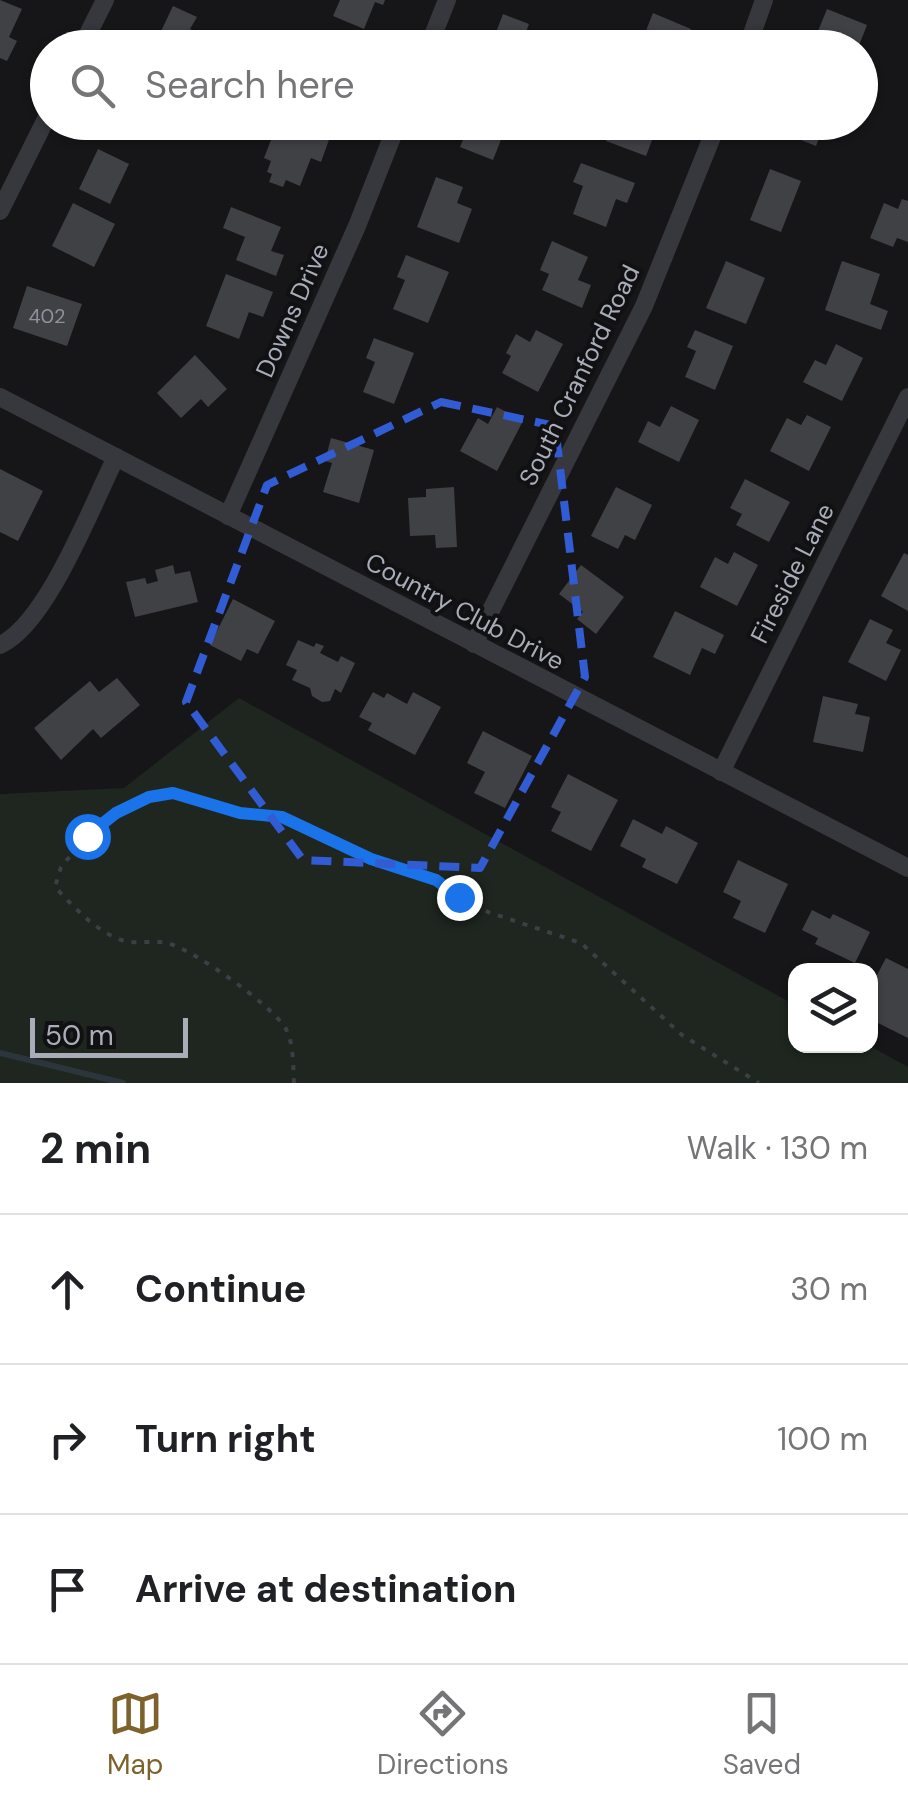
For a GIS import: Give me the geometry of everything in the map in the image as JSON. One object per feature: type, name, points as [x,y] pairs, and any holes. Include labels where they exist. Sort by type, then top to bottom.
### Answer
[{"type":"street","points":[[90,30],[104,0]]},
{"type":"street","points":[[435,30],[447,0]]},
{"type":"street","points":[[753,30],[764,0]]},
{"type":"street","points":[[0,211],[36,140]]},
{"type":"street","name":"Downs Drive","points":[[228,516],[357,226],[391,140]]},
{"type":"street","name":"South Cranford Road","points":[[474,644],[644,306],[711,140]]},
{"type":"street","name":"Country Club Drive","points":[[0,397],[908,868]]},
{"type":"street","name":"Fireside Lane","points":[[721,772],[908,397]]},
{"type":"street","points":[[0,646],[24,629],[44,602],[116,457]]},
{"type":"path","points":[[294,1083],[286,1030],[270,1010],[183,949],[164,942],[131,944],[111,936],[81,914],[55,887],[61,867],[87,836],[116,813],[149,797],[173,793],[195,797],[240,813],[282,817],[371,859],[436,880],[488,912],[581,943],[682,1034],[759,1083]]},
{"type":"highlighted area","points":[[441,402],[555,426],[585,677],[480,868],[303,860],[186,702],[267,485]]},
{"type":"shaded area","points":[[239,698],[788,1001],[788,1053],[878,1050],[908,1067],[908,1083],[0,1083],[0,794],[124,788]]},
{"type":"building","points":[[0,0],[22,9],[9,37],[17,41],[7,61],[0,58]]},
{"type":"building","points":[[340,0],[385,0],[383,5],[375,2],[364,29],[333,16]]},
{"type":"building","points":[[173,6],[197,17],[192,30],[162,30]]},
{"type":"building","points":[[827,9],[867,25],[865,30],[818,30]]},
{"type":"building","points":[[653,13],[691,29],[691,30],[646,30]]},
{"type":"building","points":[[503,14],[529,24],[527,30],[497,30]]},
{"type":"building","points":[[271,140],[329,140],[321,162],[311,158],[300,186],[286,180],[283,187],[269,182],[271,161],[264,158]]},
{"type":"building","points":[[463,140],[501,140],[493,160],[460,147]]},
{"type":"building","points":[[606,140],[652,140],[646,156]]},
{"type":"building","points":[[98,149],[129,164],[110,204],[79,189]]},
{"type":"building","points":[[581,163],[635,183],[627,203],[616,199],[606,227],[573,214],[583,186],[573,182]]},
{"type":"building","points":[[770,169],[801,181],[781,232],[750,220]]},
{"type":"building","points":[[436,177],[463,187],[457,203],[472,209],[459,243],[417,227]]},
{"type":"building","points":[[902,199],[908,201],[908,242],[897,238],[893,247],[870,238],[884,203],[898,209]]},
{"type":"building","points":[[73,203],[115,224],[94,267],[52,246]]},
{"type":"building","points":[[231,207],[281,227],[271,251],[284,255],[276,276],[236,260],[245,237],[223,228]]},
{"type":"building","points":[[552,241],[588,257],[578,280],[591,285],[582,308],[542,290],[549,274],[540,270]]},
{"type":"building","points":[[406,255],[449,272],[428,323],[393,309],[405,280],[397,277]]},
{"type":"building","points":[[726,261],[765,278],[746,324],[706,308]]},
{"type":"building","points":[[842,261],[880,274],[870,304],[888,311],[881,330],[825,310]]},
{"type":"building","points":[[226,274],[273,292],[263,317],[249,312],[239,339],[206,326]]},
{"type":"building","points":[[27,286],[82,304],[67,346],[13,328]]},
{"type":"building","points":[[536,330],[563,344],[538,392],[502,373],[516,334],[530,342]]},
{"type":"building","points":[[695,330],[733,346],[715,390],[685,377],[696,351],[687,347]]},
{"type":"building","points":[[374,338],[414,353],[394,404],[363,392],[375,362],[366,358]]},
{"type":"building","points":[[836,344],[863,358],[842,401],[803,382],[815,360],[826,365]]},
{"type":"building","points":[[195,355],[227,389],[208,407],[201,399],[181,418],[157,393]]},
{"type":"building","points":[[671,406],[699,420],[679,462],[638,442],[648,421],[660,427]]},
{"type":"building","points":[[497,407],[523,421],[497,471],[460,451],[478,418],[488,424]]},
{"type":"building","points":[[807,415],[831,427],[809,471],[770,451],[787,418],[801,425]]},
{"type":"building","points":[[331,438],[374,450],[359,503],[323,492],[332,463],[325,461]]},
{"type":"building","points":[[0,469],[43,491],[18,541],[0,532]]},
{"type":"building","points":[[745,479],[790,502],[769,542],[736,525],[742,514],[730,508]]},
{"type":"building","points":[[454,487],[457,547],[436,548],[435,535],[410,536],[408,498],[426,497],[426,489]]},
{"type":"building","points":[[616,487],[652,505],[635,540],[625,535],[618,549],[591,536]]},
{"type":"building","points":[[734,552],[758,565],[737,606],[700,587],[715,557],[728,564]]},
{"type":"building","points":[[904,553],[908,555],[908,611],[881,596]]},
{"type":"building","points":[[173,565],[175,574],[190,571],[198,602],[135,617],[126,582],[145,578],[147,584],[158,581],[155,570]]},
{"type":"building","points":[[581,565],[624,597],[596,634],[577,619],[583,612],[559,594]]},
{"type":"building","points":[[233,599],[275,621],[258,654],[247,649],[241,661],[210,645]]},
{"type":"building","points":[[675,611],[724,635],[715,654],[702,648],[690,675],[653,657]]},
{"type":"building","points":[[870,619],[893,630],[886,643],[901,650],[886,681],[848,662]]},
{"type":"building","points":[[298,640],[314,647],[316,643],[324,646],[320,653],[338,662],[341,656],[355,663],[341,693],[335,689],[330,701],[322,702],[312,696],[310,688],[292,680],[297,670],[286,665]]},
{"type":"building","points":[[117,678],[140,705],[101,738],[93,729],[61,760],[34,728],[90,681],[99,692]]},
{"type":"building","points":[[373,692],[384,698],[387,693],[407,704],[413,692],[441,707],[415,755],[368,730],[372,723],[359,717]]},
{"type":"building","points":[[823,696],[858,704],[855,714],[870,717],[863,752],[813,742]]},
{"type":"building","points":[[483,731],[532,756],[505,808],[474,793],[485,772],[467,763]]},
{"type":"building","points":[[568,774],[618,800],[591,851],[551,831],[561,812],[551,807]]},
{"type":"building","points":[[633,819],[662,834],[666,826],[698,843],[677,884],[642,867],[646,859],[620,846]]},
{"type":"building","points":[[738,860],[788,884],[765,933],[733,918],[741,901],[723,892]]},
{"type":"building","points":[[812,910],[830,919],[833,914],[870,932],[855,963],[815,944],[818,938],[802,930]]},
{"type":"building","points":[[886,958],[908,969],[908,1038],[878,1023],[878,973]]},
{"type":"waterway","points":[[0,1053],[123,1083]]},
{"type":"route","points":[[87,836],[116,813],[149,797],[173,793],[240,813],[282,817],[371,859],[436,880],[459,897]]}]
